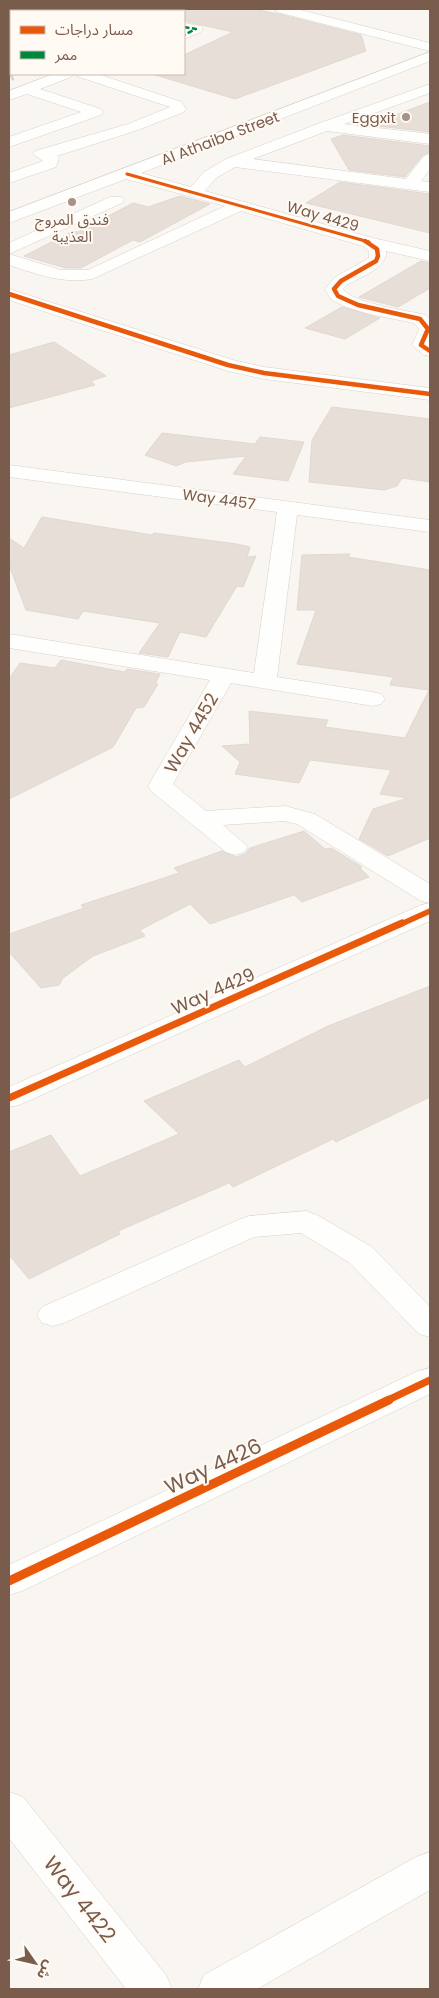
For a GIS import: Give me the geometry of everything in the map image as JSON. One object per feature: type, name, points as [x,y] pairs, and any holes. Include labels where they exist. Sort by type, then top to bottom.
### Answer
[{"type":"street","points":[[282,9],[430,47]]},
{"type":"street","points":[[185,27],[196,30],[185,35]]},
{"type":"street","name":"Al Athaiba Street","points":[[9,218],[430,56]]},
{"type":"street","points":[[15,105],[26,89],[63,75]]},
{"type":"street","points":[[43,155],[133,127],[179,109],[177,106],[87,75]]},
{"type":"street","points":[[15,105],[104,81]]},
{"type":"street","points":[[355,85],[425,92]]},
{"type":"street","points":[[26,89],[103,113],[133,127]]},
{"type":"street","points":[[45,114],[125,89]]},
{"type":"street","points":[[196,193],[210,175],[232,162],[324,126],[425,92]]},
{"type":"street","points":[[127,106],[150,97]]},
{"type":"street","points":[[9,142],[103,113]]},
{"type":"street","points":[[270,118],[430,139]]},
{"type":"street","points":[[9,142],[51,158],[50,164],[9,178]]},
{"type":"street","points":[[174,156],[430,187]]},
{"type":"street","points":[[410,184],[430,159]]},
{"type":"street","name":"Way 4429","points":[[127,174],[369,242],[377,249],[378,256],[376,261],[341,281],[334,289],[338,296],[358,305],[420,319],[428,329],[421,345],[430,351]]},
{"type":"street","points":[[9,250],[116,200]]},
{"type":"street","points":[[9,260],[64,276],[78,278],[92,274],[239,206]]},
{"type":"street","points":[[369,242],[430,256]]},
{"type":"street","points":[[9,294],[228,365],[264,373],[430,394]]},
{"type":"street","name":"Way 4457","points":[[9,471],[430,526]]},
{"type":"street","points":[[265,680],[288,508]]},
{"type":"street","name":"Way 4452","points":[[9,641],[373,698]]},
{"type":"street","name":"Way 4452","points":[[225,674],[160,786],[235,847]]},
{"type":"street","points":[[200,819],[285,813],[306,820],[430,895]]},
{"type":"street","name":"Way 4429","points":[[9,1098],[430,911]]},
{"type":"street","points":[[53,1315],[249,1227],[306,1222],[361,1255],[430,1326]]},
{"type":"street","name":"Way 4426","points":[[9,1581],[430,1380]]},
{"type":"street","name":"Way 4422","points":[[9,1809],[152,1989]]},
{"type":"street","points":[[220,1989],[430,1870]]},
{"type":"building","points":[[252,9],[279,14],[361,35],[366,51],[235,99],[155,75],[185,75],[185,55],[233,32],[185,21],[185,10],[182,10]]},
{"type":"building","points":[[430,102],[430,132],[369,125]]},
{"type":"building","points":[[343,135],[430,146],[430,152],[423,155],[405,177],[349,170],[331,139]]},
{"type":"building","points":[[340,182],[430,194],[430,233],[306,203]]},
{"type":"building","points":[[180,196],[210,204],[140,242],[133,240],[81,268],[66,268],[24,256],[73,231],[78,232],[133,203],[148,207]]},
{"type":"building","points":[[421,261],[430,263],[430,288],[398,307],[359,297]]},
{"type":"building","points":[[342,307],[380,318],[345,339],[305,328]]},
{"type":"building","points":[[54,342],[106,376],[91,381],[95,385],[9,408],[9,355]]},
{"type":"building","points":[[332,407],[430,419],[430,482],[402,478],[397,486],[384,490],[309,482],[312,440]]},
{"type":"building","points":[[162,433],[255,444],[260,437],[304,442],[288,481],[233,474],[246,456],[186,462],[176,466],[145,455]]},
{"type":"building","points":[[42,517],[152,535],[154,533],[237,544],[250,547],[247,557],[256,556],[243,587],[237,586],[206,637],[180,632],[168,657],[139,653],[160,623],[83,611],[78,619],[26,610],[9,565],[9,538],[24,548]]},
{"type":"building","points":[[350,554],[348,557],[430,570],[430,838],[388,856],[359,839],[373,809],[408,798],[380,794],[391,770],[310,760],[299,783],[235,774],[240,762],[222,746],[250,744],[249,711],[328,720],[325,727],[405,738],[429,690],[390,685],[393,677],[297,664],[316,610],[297,610],[302,555]]},
{"type":"building","points":[[61,660],[125,672],[127,669],[160,674],[155,684],[158,684],[144,707],[136,708],[113,747],[9,799],[9,679],[20,663],[55,668]]},
{"type":"building","points":[[304,831],[325,849],[331,848],[362,867],[360,868],[369,877],[302,902],[294,895],[210,924],[190,904],[140,930],[145,936],[93,956],[63,978],[59,985],[41,988],[9,952],[9,934],[84,908],[81,905],[179,873],[174,868],[222,851],[236,857],[245,854],[250,848]]},
{"type":"building","points":[[430,986],[430,1097],[336,1142],[333,1139],[233,1187],[229,1183],[118,1231],[120,1234],[29,1279],[9,1255],[9,1152],[51,1135],[80,1176],[179,1134],[144,1101],[239,1060],[245,1067],[328,1026]]},
{"type":"marked path","points":[[185,27],[196,29],[185,34]]},
{"type":"cycle path","points":[[127,174],[369,242],[377,249],[378,256],[376,261],[341,281],[334,289],[338,296],[358,305],[420,319],[428,329],[421,345],[430,351]]},
{"type":"cycle path","points":[[9,294],[228,365],[264,373],[430,394]]},
{"type":"cycle path","points":[[9,1098],[430,911]]},
{"type":"cycle path","points":[[9,1581],[430,1380]]},
{"type":"place","name":"Eggxit","points":[[406,117]]},
{"type":"place","name":"فندق المروج العذيبة","points":[[72,202]]}]
